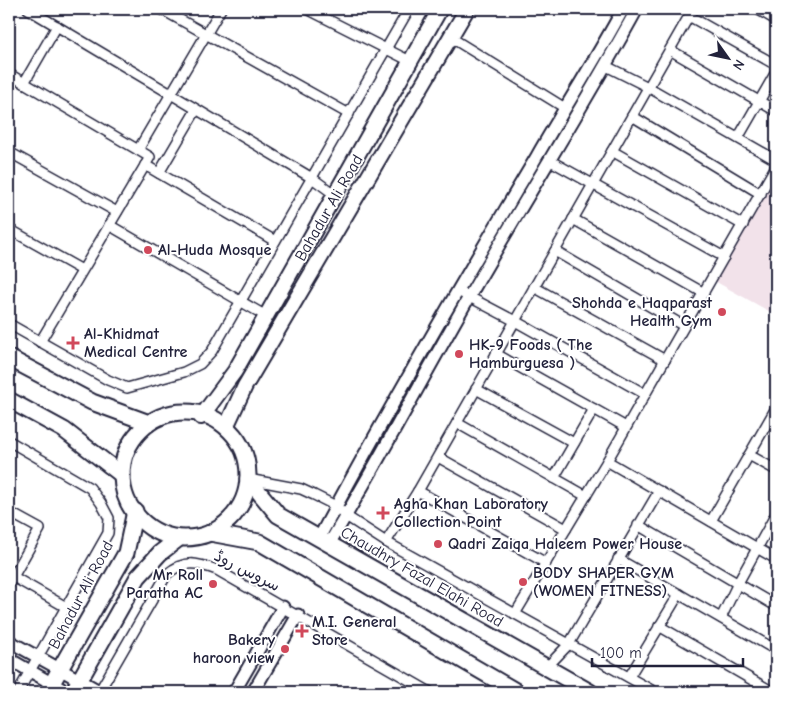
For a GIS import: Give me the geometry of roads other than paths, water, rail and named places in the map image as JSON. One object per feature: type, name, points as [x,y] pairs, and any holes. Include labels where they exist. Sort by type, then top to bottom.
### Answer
[{"type":"main road","name":"Bahadur Ali Road","points":[[201,417],[235,371],[440,9]]},
{"type":"main road","name":"Bahadur Ali Road","points":[[226,427],[245,386],[467,9]]},
{"type":"main road","points":[[9,358],[92,402],[149,423]]},
{"type":"main road","points":[[9,400],[64,430],[122,475]]},
{"type":"main road","points":[[178,412],[201,417],[211,418],[226,427],[238,442],[246,460],[248,479],[244,496],[236,511],[225,524],[193,538],[178,539],[158,532],[143,523],[124,493],[122,475],[124,460],[129,446],[138,433],[149,423],[163,416],[178,412]]},
{"type":"main road","name":"Chaudhry Fazal Elahi Road","points":[[248,479],[278,515],[590,692]]},
{"type":"main road","name":"Bahadur Ali Road","points":[[49,688],[126,553],[135,511]]},
{"type":"main road","points":[[210,532],[258,542],[517,692]]},
{"type":"main road","points":[[76,686],[138,577],[160,553],[178,539]]},
{"type":"street","points":[[28,9],[312,178],[334,194]]},
{"type":"street","points":[[161,9],[349,114]]},
{"type":"street","points":[[138,150],[221,9]]},
{"type":"street","points":[[307,9],[410,61]]},
{"type":"street","points":[[9,324],[108,380],[127,388],[184,372],[200,364],[212,352],[240,300],[409,9]]},
{"type":"street","points":[[324,541],[336,506],[458,291],[595,60],[623,9]]},
{"type":"street","points":[[324,541],[346,516],[469,297],[606,66],[637,9]]},
{"type":"street","points":[[757,9],[776,20]]},
{"type":"street","points":[[386,542],[438,457],[691,12],[776,65]]},
{"type":"street","points":[[24,83],[57,26]]},
{"type":"street","points":[[450,37],[565,108]]},
{"type":"street","points":[[670,50],[776,111]]},
{"type":"street","points":[[606,66],[648,87],[776,160]]},
{"type":"street","points":[[738,138],[776,72]]},
{"type":"street","points":[[10,79],[24,83],[150,157],[40,342]]},
{"type":"street","points":[[159,173],[196,110]]},
{"type":"street","points":[[632,116],[761,194]]},
{"type":"street","points":[[612,151],[743,225]]},
{"type":"street","points":[[9,152],[117,212]]},
{"type":"street","points":[[549,160],[724,257]]},
{"type":"street","points":[[145,165],[275,241]]},
{"type":"street","points":[[515,614],[646,394],[776,166]]},
{"type":"street","points":[[573,219],[704,293]]},
{"type":"street","points":[[109,225],[266,316]]},
{"type":"street","points":[[9,229],[82,270]]},
{"type":"street","points":[[555,251],[684,326]]},
{"type":"street","points":[[534,287],[665,360]]},
{"type":"street","points":[[458,291],[646,394]]},
{"type":"street","points":[[496,354],[626,427]]},
{"type":"street","points":[[476,389],[574,443]]},
{"type":"street","points":[[711,521],[749,454],[773,423],[776,408]]},
{"type":"street","points":[[554,478],[594,409]]},
{"type":"street","points":[[457,422],[586,496]]},
{"type":"street","points":[[9,441],[90,488],[109,518],[108,533],[18,692]]},
{"type":"street","points":[[749,454],[776,470]]},
{"type":"street","points":[[438,457],[566,530]]},
{"type":"street","points":[[607,460],[776,559]]},
{"type":"street","points":[[248,479],[301,489],[336,506],[346,516],[386,542],[655,692]]},
{"type":"street","points":[[418,491],[546,564]]},
{"type":"street","points":[[546,668],[569,644],[659,491]]},
{"type":"street","points":[[9,512],[40,529],[10,579],[66,607]]},
{"type":"street","points":[[721,618],[776,514]]},
{"type":"street","points":[[638,526],[776,606]]},
{"type":"street","points":[[618,559],[776,650]]},
{"type":"street","name":"سروس روڈ","points":[[100,692],[167,574],[177,566],[201,564],[217,570],[298,615],[430,692]]},
{"type":"street","points":[[629,677],[679,594]]},
{"type":"street","points":[[234,692],[283,607]]},
{"type":"street","points":[[253,692],[298,615]]},
{"type":"street","points":[[659,626],[773,692]]},
{"type":"street","points":[[9,642],[60,670],[76,686],[100,692]]},
{"type":"street","points":[[9,659],[30,671],[49,688],[67,692]]},
{"type":"place","name":"Al-Huda Mosque","points":[[148,250]]},
{"type":"place","name":"Shohda e Haqparast Health Gym","points":[[722,312]]},
{"type":"place","name":"Al-Khidmat Medical Centre","points":[[73,343]]},
{"type":"place","name":"HK-9 Foods ( The Hamburguesa )","points":[[459,354]]},
{"type":"place","name":"Agha Khan Laboratory Collection Point","points":[[383,513]]},
{"type":"place","name":"Qadri Zaiqa Haleem Power House","points":[[438,544]]},
{"type":"place","name":"BODY SHAPER GYM (WOMEN FITNESS)","points":[[523,582]]},
{"type":"place","name":"Mr Roll Paratha AC","points":[[213,584]]},
{"type":"place","name":"M.I. General Store","points":[[302,631]]},
{"type":"place","name":"Bakery haroon view","points":[[285,649]]}]
